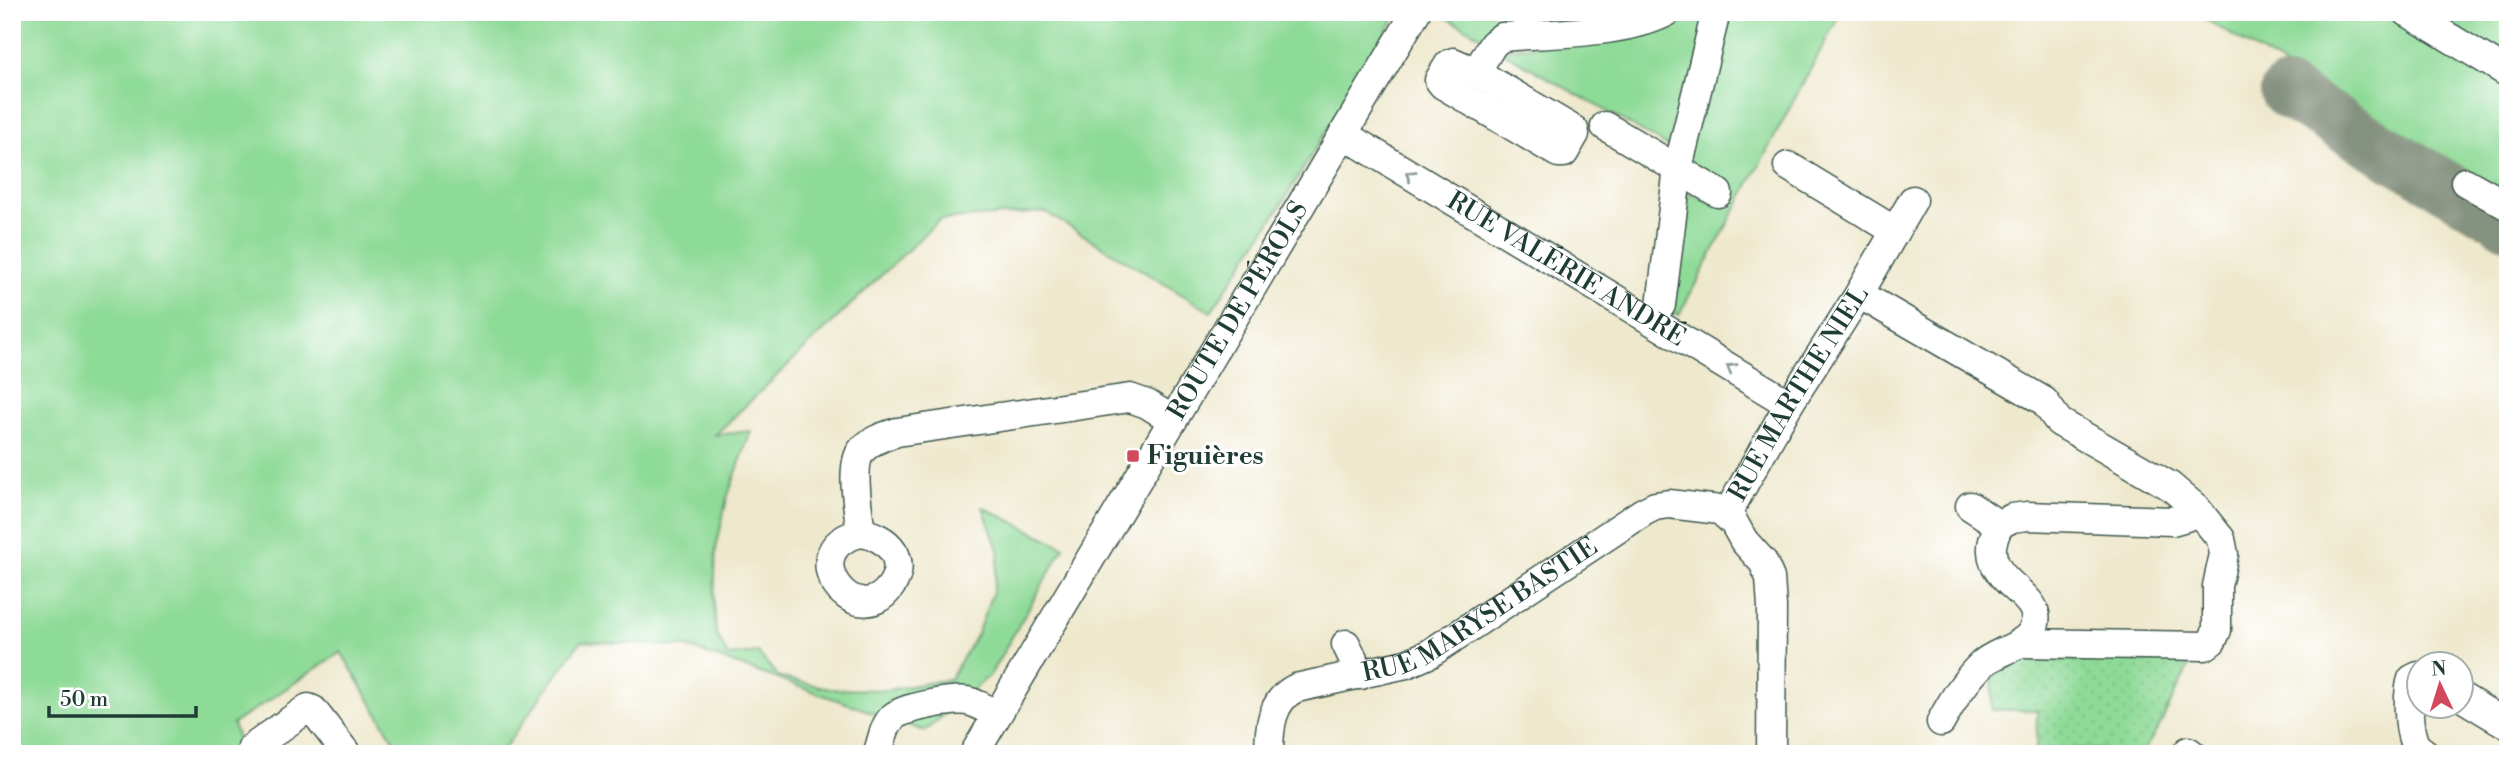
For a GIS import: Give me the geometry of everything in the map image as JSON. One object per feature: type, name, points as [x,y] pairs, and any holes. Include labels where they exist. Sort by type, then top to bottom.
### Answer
[{"type":"street","name":"ROUTE DE PÉROLS","points":[[974,754],[1416,12]]},
{"type":"street","points":[[1476,72],[1493,44],[1502,37],[1609,28],[1656,18],[1667,12]]},
{"type":"street","points":[[1661,304],[1678,167],[1716,12]]},
{"type":"street","points":[[2407,12],[2508,73]]},
{"type":"street","points":[[1605,126],[1718,193]]},
{"type":"street","name":"RUE VALÉRIE ANDRÉ","points":[[1343,134],[1789,404]]},
{"type":"street","points":[[1787,166],[1895,232]]},
{"type":"street","points":[[2465,182],[2508,206]]},
{"type":"street","name":"RUE MARTHE NIEL","points":[[1771,754],[1770,578],[1763,562],[1744,541],[1727,514],[1789,404],[1859,294],[1913,200]]},
{"type":"street","points":[[1859,294],[2044,401],[2059,422],[2171,486],[2196,508],[2221,539],[2224,554],[2217,586],[2217,630],[2212,641],[2205,646],[2019,643]]},
{"type":"street","points":[[861,533],[856,466],[861,451],[876,440],[897,432],[1130,398],[1147,404],[1173,420]]},
{"type":"street","name":"RUE MARYSE BASTIE","points":[[1269,754],[1271,725],[1276,708],[1285,694],[1296,688],[1406,664],[1429,654],[1655,506],[1669,504],[1713,508],[1727,514]]},
{"type":"street","points":[[1970,506],[1999,525]]},
{"type":"street","points":[[1941,722],[1953,697],[1983,663],[2019,643],[2030,634],[2035,624],[2035,613],[2029,599],[2008,584],[1993,564],[1991,548],[1999,525],[2011,518],[2027,516],[2172,521],[2186,517],[2196,508]]},
{"type":"street","points":[[1346,644],[1360,675]]},
{"type":"street","points":[[878,752],[890,719],[899,712],[966,701],[996,716]]},
{"type":"street","points":[[2474,704],[2508,725]]},
{"type":"street","points":[[251,754],[252,748],[308,708],[313,710],[347,754]]},
{"type":"street","points":[[2410,720],[2415,745],[2426,754]]},
{"type":"green space","points":[[12,12],[1398,12],[1285,199],[1211,312],[1045,212],[939,220],[715,435],[751,431],[727,498],[716,549],[716,633],[728,656],[758,653],[779,677],[830,689],[888,690],[950,679],[977,634],[993,591],[999,553],[983,507],[1064,547],[990,675],[925,731],[687,647],[581,641],[500,754],[402,754],[341,652],[233,724],[243,754],[12,754]]},
{"type":"green space","points":[[1451,12],[1660,12],[1486,39],[1447,18]]},
{"type":"green space","points":[[1695,12],[1710,12],[1676,151],[1499,50],[1650,32],[1671,26]]},
{"type":"green space","points":[[1723,12],[1841,12],[1679,315],[1668,310],[1682,190],[1715,204],[1685,159]]},
{"type":"green space","points":[[2193,12],[2395,12],[2508,80],[2508,198]]},
{"type":"green space","points":[[2428,12],[2508,12],[2508,59]]},
{"type":"green space","points":[[2002,659],[2191,661],[2160,725],[2145,749],[2146,754],[2049,749],[2049,754],[2036,754],[2037,710],[1992,710],[1993,666]]},
{"type":"taxiway","points":[[2286,92],[2508,223]]},
{"type":"place","name":"Figuières","points":[[1133,456]]}]
